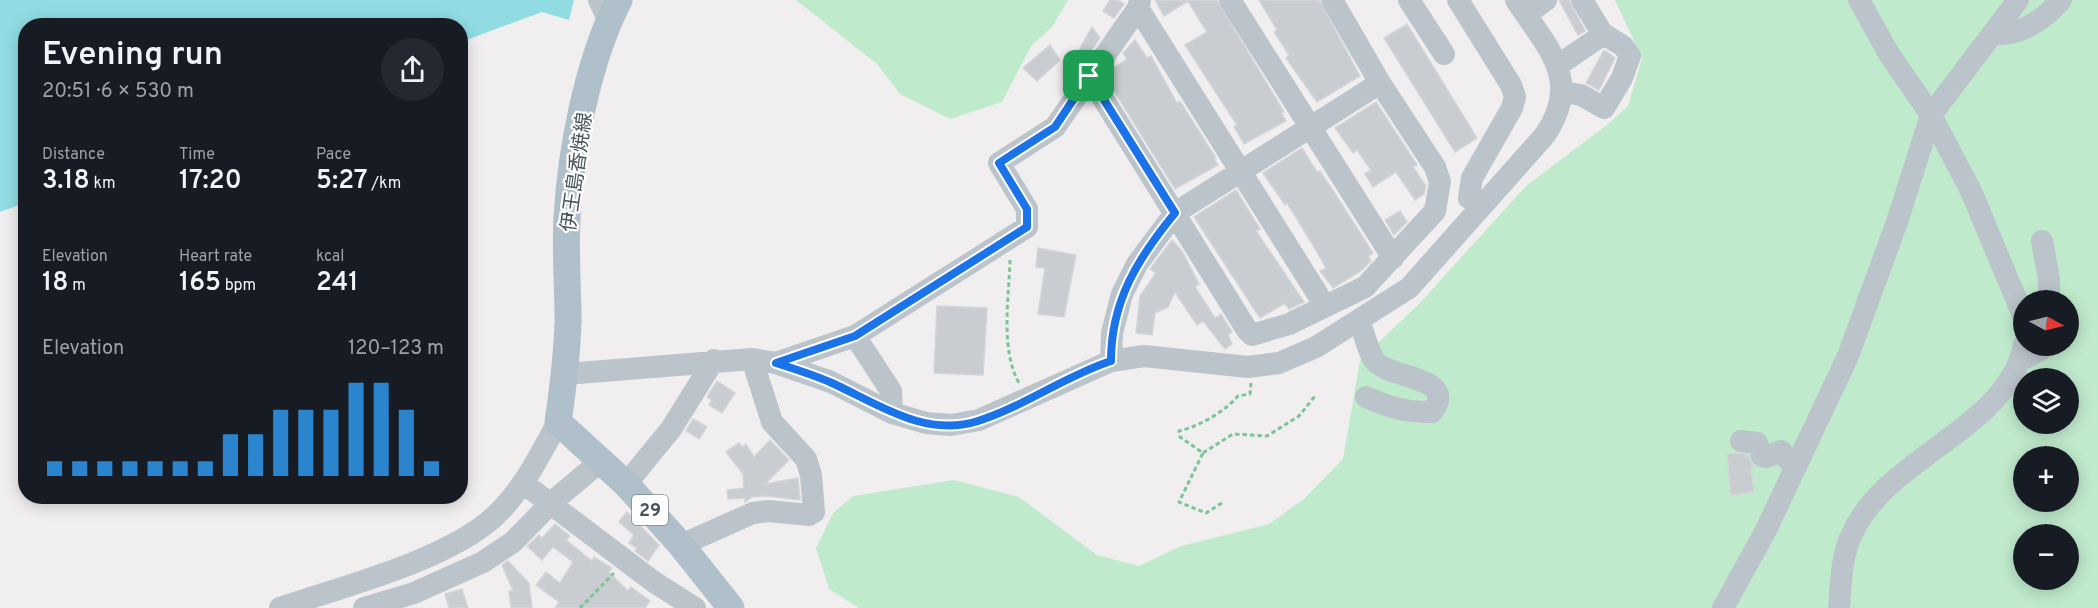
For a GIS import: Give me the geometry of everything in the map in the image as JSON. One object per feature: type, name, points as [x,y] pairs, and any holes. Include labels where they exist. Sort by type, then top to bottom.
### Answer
[{"type":"main road","name":"伊王島香焼線","points":[[558,422],[566,374],[567,217],[578,136],[609,7]]},
{"type":"main road","name":"29","points":[[558,422],[626,484],[681,545],[731,608]]},
{"type":"street","points":[[1230,0],[1393,258]]},
{"type":"street","points":[[1409,0],[1444,54]]},
{"type":"street","points":[[1458,0],[1511,85],[1515,97],[1512,108],[1472,178],[1469,198],[1480,206]]},
{"type":"street","points":[[566,374],[714,360],[752,359],[776,363],[831,382],[892,413],[926,423],[967,423],[1028,399],[1111,361],[1144,356],[1248,367],[1279,363],[1307,351],[1408,288],[1545,135],[1557,116],[1562,92],[1557,66],[1521,8],[1546,0]]},
{"type":"street","points":[[1562,92],[1581,95],[1604,108],[1622,78],[1630,56],[1623,46],[1604,34],[1582,0]]},
{"type":"street","points":[[1859,0],[1889,54],[1931,115],[1971,191],[2013,292]]},
{"type":"street","points":[[1723,608],[1766,530],[1848,356],[1897,222],[1931,115],[2018,0]]},
{"type":"street","points":[[1993,34],[2007,35],[2023,30],[2040,20],[2061,0]]},
{"type":"street","points":[[1089,76],[1252,335],[1289,324],[1365,287],[1435,211],[1440,182],[1435,167],[1380,83],[1341,3]]},
{"type":"street","points":[[776,363],[855,336],[1027,227],[1027,209],[999,163],[1055,127],[1139,4],[1325,306]]},
{"type":"street","points":[[1557,66],[1604,34]]},
{"type":"street","points":[[1111,361],[1112,333],[1122,294],[1137,264],[1175,213],[1380,83]]},
{"type":"street","points":[[2042,241],[2049,290]]},
{"type":"street","points":[[1359,320],[1374,360],[1401,376],[1431,384],[1437,392],[1438,401],[1432,412],[1413,413],[1385,406],[1365,397]]},
{"type":"street","points":[[855,336],[891,391],[892,413]]},
{"type":"street","points":[[1839,608],[1844,557],[1861,516],[1889,483],[1992,402],[2010,382],[2020,356]]},
{"type":"street","points":[[681,545],[753,513],[769,511],[809,515],[814,512],[814,495],[806,459],[772,422],[752,359]]},
{"type":"street","points":[[626,484],[670,429],[714,360]]},
{"type":"street","points":[[280,608],[444,550],[476,531],[495,516],[523,483],[558,422]]},
{"type":"street","points":[[1741,441],[1757,443],[1762,456],[1766,457],[1781,451],[1795,468]]},
{"type":"street","points":[[364,608],[417,601],[483,562],[513,542],[551,503],[601,461]]},
{"type":"street","points":[[523,483],[626,561],[694,608]]},
{"type":"path","points":[[1011,237],[1009,335],[1012,369],[1028,399]]},
{"type":"path","points":[[1203,453],[1180,437],[1179,431],[1193,428],[1231,405],[1238,396],[1250,394],[1252,391],[1248,367]]},
{"type":"path","points":[[1222,502],[1206,513],[1179,502],[1203,453],[1233,434],[1267,436],[1299,416],[1315,396]]},
{"type":"path","points":[[580,608],[626,561]]},
{"type":"green space","points":[[796,0],[1068,0],[1052,27],[1031,46],[1002,102],[950,119],[900,94],[877,64]]},
{"type":"green space","points":[[1615,0],[2098,0],[2098,608],[859,608],[829,589],[816,548],[833,513],[853,496],[954,480],[1019,497],[1097,555],[1139,566],[1181,546],[1269,524],[1304,499],[1343,459],[1360,360],[1419,304],[1526,186],[1608,124],[1628,106],[1642,58]]},
{"type":"water","points":[[0,0],[574,0],[569,20],[542,12],[468,39],[468,18],[18,18],[18,206],[0,212]]},
{"type":"building","points":[[1110,0],[1118,0],[1124,4],[1114,18],[1103,11]]},
{"type":"building","points":[[1155,0],[1217,0],[1284,112],[1281,113],[1286,121],[1244,144],[1234,127],[1237,125],[1185,45],[1207,32],[1188,1],[1164,16]]},
{"type":"building","points":[[1259,0],[1319,0],[1360,76],[1317,102],[1286,58],[1289,55],[1274,32],[1277,30]]},
{"type":"building","points":[[1559,0],[1569,0],[1585,31],[1578,35]]},
{"type":"building","points":[[1407,24],[1477,138],[1455,152],[1384,38]]},
{"type":"building","points":[[1092,27],[1100,38],[1069,83],[1063,79]]},
{"type":"building","points":[[1135,40],[1147,58],[1151,56],[1177,103],[1180,101],[1216,158],[1214,159],[1218,165],[1175,189],[1106,78],[1112,69],[1127,59],[1123,53]]},
{"type":"building","points":[[1050,45],[1060,60],[1037,81],[1023,68]]},
{"type":"building","points":[[1604,50],[1615,58],[1599,90],[1586,83]]},
{"type":"building","points":[[1376,102],[1417,165],[1413,167],[1426,186],[1424,194],[1415,200],[1396,172],[1373,187],[1365,174],[1371,170],[1357,150],[1353,153],[1335,128]]},
{"type":"building","points":[[1302,148],[1317,172],[1320,171],[1373,253],[1368,256],[1371,261],[1361,271],[1333,288],[1320,271],[1326,268],[1311,242],[1287,203],[1285,205],[1263,173]]},
{"type":"building","points":[[1236,190],[1260,229],[1256,231],[1304,302],[1289,309],[1285,303],[1260,318],[1194,217]]},
{"type":"building","points":[[1400,211],[1407,222],[1394,235],[1385,220]]},
{"type":"building","points":[[1172,240],[1182,251],[1199,284],[1195,287],[1215,318],[1221,314],[1232,332],[1228,335],[1232,344],[1225,349],[1203,321],[1197,325],[1175,292],[1168,307],[1155,313],[1152,335],[1136,333],[1140,296],[1156,273],[1150,269]]},
{"type":"building","points":[[1038,248],[1076,255],[1064,317],[1038,314],[1045,268],[1036,267]]},
{"type":"building","points":[[937,306],[987,308],[983,375],[934,373]]},
{"type":"building","points":[[717,381],[735,393],[722,413],[709,405],[712,400],[707,397]]},
{"type":"building","points":[[693,419],[707,427],[699,439],[686,431]]},
{"type":"building","points":[[770,440],[789,460],[765,484],[798,478],[800,500],[765,496],[752,497],[745,502],[745,498],[728,499],[727,490],[744,488],[743,474],[726,452],[739,443],[742,447],[746,444],[754,457]]},
{"type":"building","points":[[1727,454],[1747,455],[1754,467],[1751,470],[1754,492],[1731,495]]},
{"type":"building","points":[[627,512],[659,545],[648,561],[635,551],[637,548],[629,543],[634,535],[619,522]]},
{"type":"building","points":[[555,524],[570,536],[566,540],[592,561],[594,557],[612,568],[609,572],[628,591],[631,587],[650,601],[645,608],[555,608],[559,602],[536,585],[546,572],[560,583],[573,562],[553,547],[542,560],[527,546],[539,535],[542,538]]},
{"type":"building","points":[[508,561],[529,583],[532,608],[511,608],[509,591],[513,591],[502,565]]},
{"type":"building","points":[[462,589],[468,608],[449,608],[445,594]]},
{"type":"route","points":[[1089,76],[1175,213],[1137,264],[1122,294],[1112,333],[1111,361],[979,420],[951,425],[926,423],[892,413],[831,382],[776,363],[855,336],[1027,227],[1027,209],[999,163],[1055,127],[1089,76]]}]
